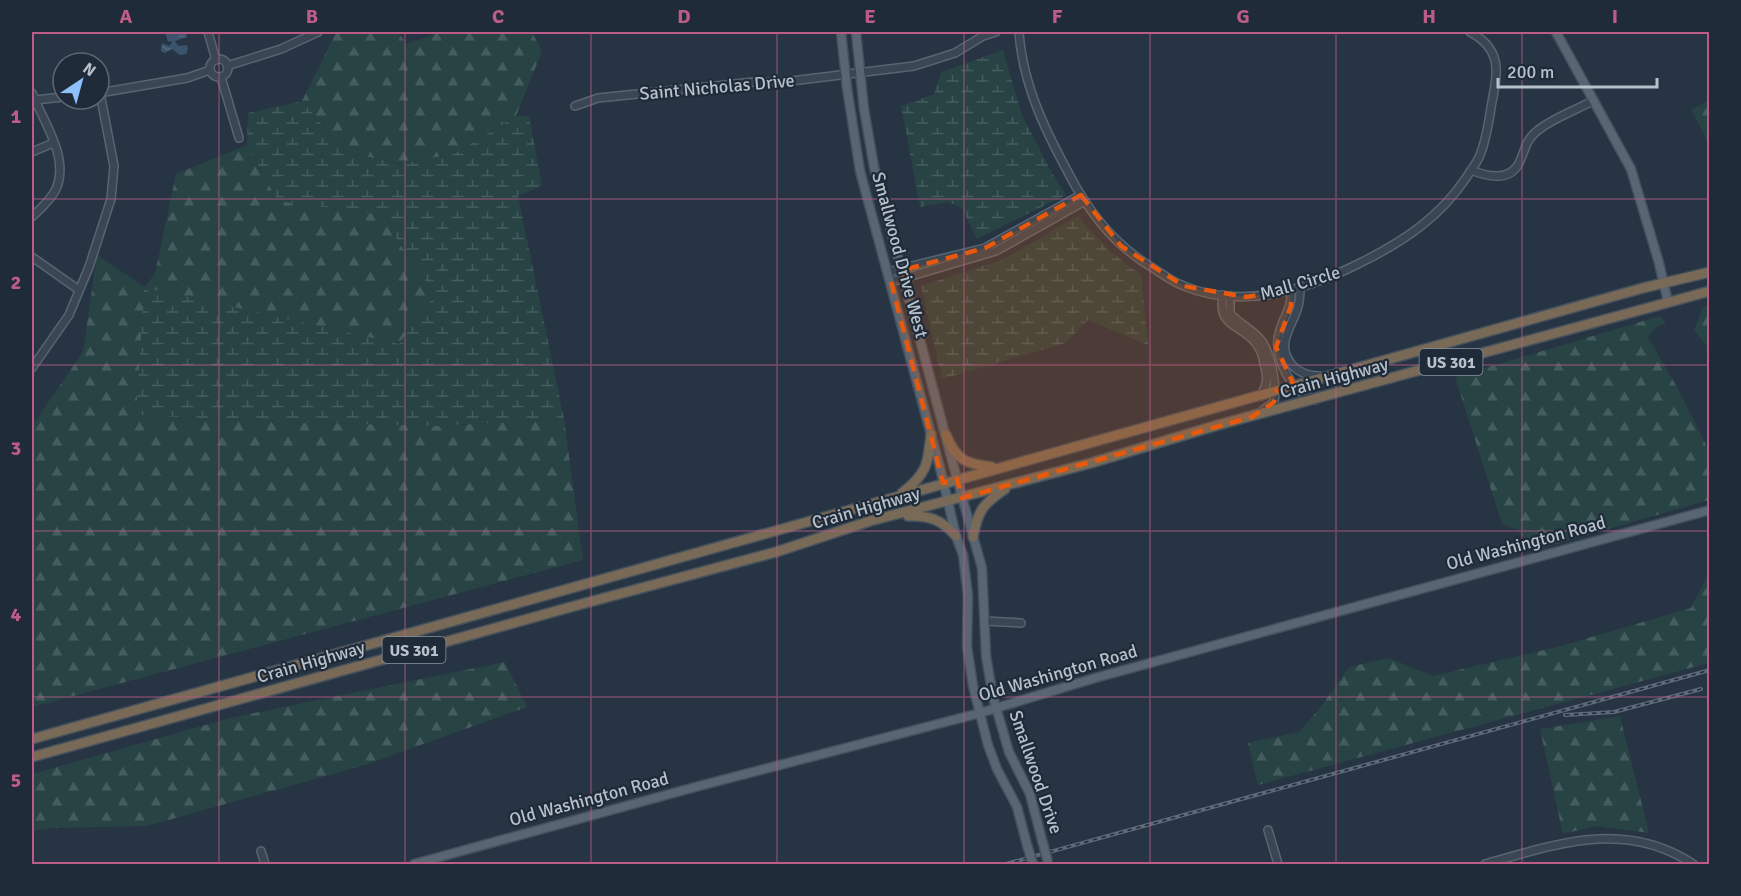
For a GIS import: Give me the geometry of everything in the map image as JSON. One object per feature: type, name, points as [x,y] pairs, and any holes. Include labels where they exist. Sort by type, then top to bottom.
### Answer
[{"type":"highway","name":"Crain Highway","points":[[32,739],[957,479],[1663,283],[1710,272]]},
{"type":"highway","name":"Crain Highway","points":[[32,757],[409,651],[776,552],[884,518],[1710,291]]},
{"type":"highway","points":[[898,496],[916,482],[924,471],[928,460],[931,434]]},
{"type":"highway","points":[[946,435],[953,451],[961,458],[977,465],[997,468]]},
{"type":"highway","points":[[973,537],[977,516],[984,505],[1011,484]]},
{"type":"highway","points":[[884,518],[916,516],[933,518],[944,524],[956,536]]},
{"type":"highway","points":[[406,634],[409,651]]},
{"type":"highway","points":[[180,698],[181,716]]},
{"type":"main road","name":"Smallwood Drive West","points":[[841,32],[845,74],[861,171],[943,483]]},
{"type":"main road","name":"Smallwood Drive West","points":[[856,32],[872,157],[957,479]]},
{"type":"main road","points":[[1556,32],[1631,169],[1668,302]]},
{"type":"main road","name":"Smallwood Drive","points":[[957,479],[982,568],[986,656],[996,707],[1009,752],[1033,803],[1048,863]]},
{"type":"main road","name":"Smallwood Drive","points":[[943,483],[963,555],[968,583],[967,646],[973,686],[997,769],[1020,814],[1033,864]]},
{"type":"main road","name":"Old Washington Road","points":[[414,864],[699,786],[980,713],[1710,510]]},
{"type":"street","points":[[208,32],[216,60]]},
{"type":"street","points":[[228,66],[281,49],[318,32]]},
{"type":"street","points":[[860,73],[914,66],[941,59],[996,32]]},
{"type":"street","name":"Mall Circle","points":[[1018,32],[1026,80],[1049,137],[1083,198],[1109,235],[1140,261],[1184,286],[1227,296],[1255,297],[1291,290],[1327,279],[1393,246],[1440,211],[1457,192],[1481,152],[1487,131],[1497,69],[1492,53],[1480,38],[1470,32]]},
{"type":"street","points":[[210,70],[216,60],[222,60],[228,66]]},
{"type":"street","points":[[210,70],[216,76],[221,77],[226,74],[228,66]]},
{"type":"street","points":[[111,91],[187,78],[210,70]]},
{"type":"street","name":"Saint Nicholas Drive","points":[[575,106],[598,98],[860,73]]},
{"type":"street","points":[[221,77],[239,138]]},
{"type":"street","points":[[32,217],[55,190],[60,165],[33,97],[51,97]]},
{"type":"street","points":[[1471,171],[1493,177],[1509,173],[1518,165],[1526,144],[1536,132],[1594,100]]},
{"type":"street","points":[[32,368],[60,325],[66,321],[107,214],[114,175],[104,111]]},
{"type":"street","points":[[32,152],[53,143]]},
{"type":"street","points":[[891,282],[904,274],[985,248],[1083,198]]},
{"type":"street","points":[[32,256],[79,290]]},
{"type":"street","points":[[888,272],[904,274]]},
{"type":"street","points":[[1300,287],[1299,302],[1283,343],[1286,357],[1305,374],[1333,375]]},
{"type":"street","points":[[1291,290],[1291,306],[1279,332],[1276,347],[1280,360],[1295,387],[1315,400]]},
{"type":"street","points":[[1227,296],[1230,313],[1260,338],[1266,347],[1276,392],[1274,402],[1252,417]]},
{"type":"street","points":[[1227,296],[1222,311],[1225,318],[1255,342],[1262,353],[1268,379],[1260,396]]},
{"type":"street","points":[[985,621],[1021,623]]},
{"type":"street","points":[[1268,830],[1278,864]]},
{"type":"street","points":[[1485,864],[1577,840],[1600,837],[1626,838],[1653,844],[1694,864]]},
{"type":"street","points":[[261,851],[265,864]]},
{"type":"highlighted area","points":[[1081,195],[1121,246],[1184,286],[1246,297],[1291,290],[1291,306],[1276,347],[1295,387],[1276,391],[1274,402],[1252,417],[962,498],[957,479],[943,483],[909,355],[891,282],[905,279],[903,270],[985,248]]},
{"type":"green space","points":[[336,32],[399,32],[406,44],[441,32],[532,32],[542,51],[516,116],[454,154],[400,164],[345,152],[302,101]]},
{"type":"green space","points":[[1003,50],[1022,115],[1066,195],[977,239],[961,207],[948,202],[920,207],[901,106],[934,94],[941,72]]},
{"type":"green space","points":[[1709,100],[1709,143],[1691,110]]},
{"type":"green space","points":[[302,101],[345,152],[400,164],[454,154],[516,116],[529,116],[542,186],[518,196],[564,419],[438,426],[136,415],[144,287],[399,344],[435,295],[396,238],[387,215],[278,201],[247,145],[248,113]]},
{"type":"green space","points":[[247,145],[278,201],[387,215],[396,238],[435,295],[399,344],[145,288],[136,415],[438,426],[564,419],[583,560],[32,707],[32,421],[36,420],[83,352],[97,255],[145,287],[155,273],[176,174]]},
{"type":"green space","points":[[1078,216],[1108,250],[1141,275],[1148,345],[1088,320],[1066,343],[942,379],[921,286],[1004,259]]},
{"type":"green space","points":[[1710,306],[1709,349],[1694,330],[1703,307]]},
{"type":"green space","points":[[1660,316],[1666,323],[1657,327],[1648,337],[1678,389],[1709,451],[1709,500],[1536,550],[1516,529],[1502,524],[1455,377]]},
{"type":"green space","points":[[1709,573],[1709,663],[1258,785],[1248,743],[1299,732],[1323,704],[1349,667],[1389,658],[1433,676],[1557,647],[1691,608]]},
{"type":"green space","points":[[505,662],[527,707],[365,765],[147,826],[55,828],[32,831],[32,774],[230,718]]},
{"type":"green space","points":[[1620,716],[1649,833],[1596,826],[1563,834],[1540,729]]},
{"type":"water","points":[[165,32],[186,32],[187,37],[175,41],[178,46],[187,45],[186,54],[180,55],[172,49],[165,53],[161,51],[162,43],[169,46],[172,43],[168,42]]},
{"type":"railway","points":[[1006,864],[1710,670]]},
{"type":"railway","points":[[1565,715],[1614,712],[1701,689]]}]
